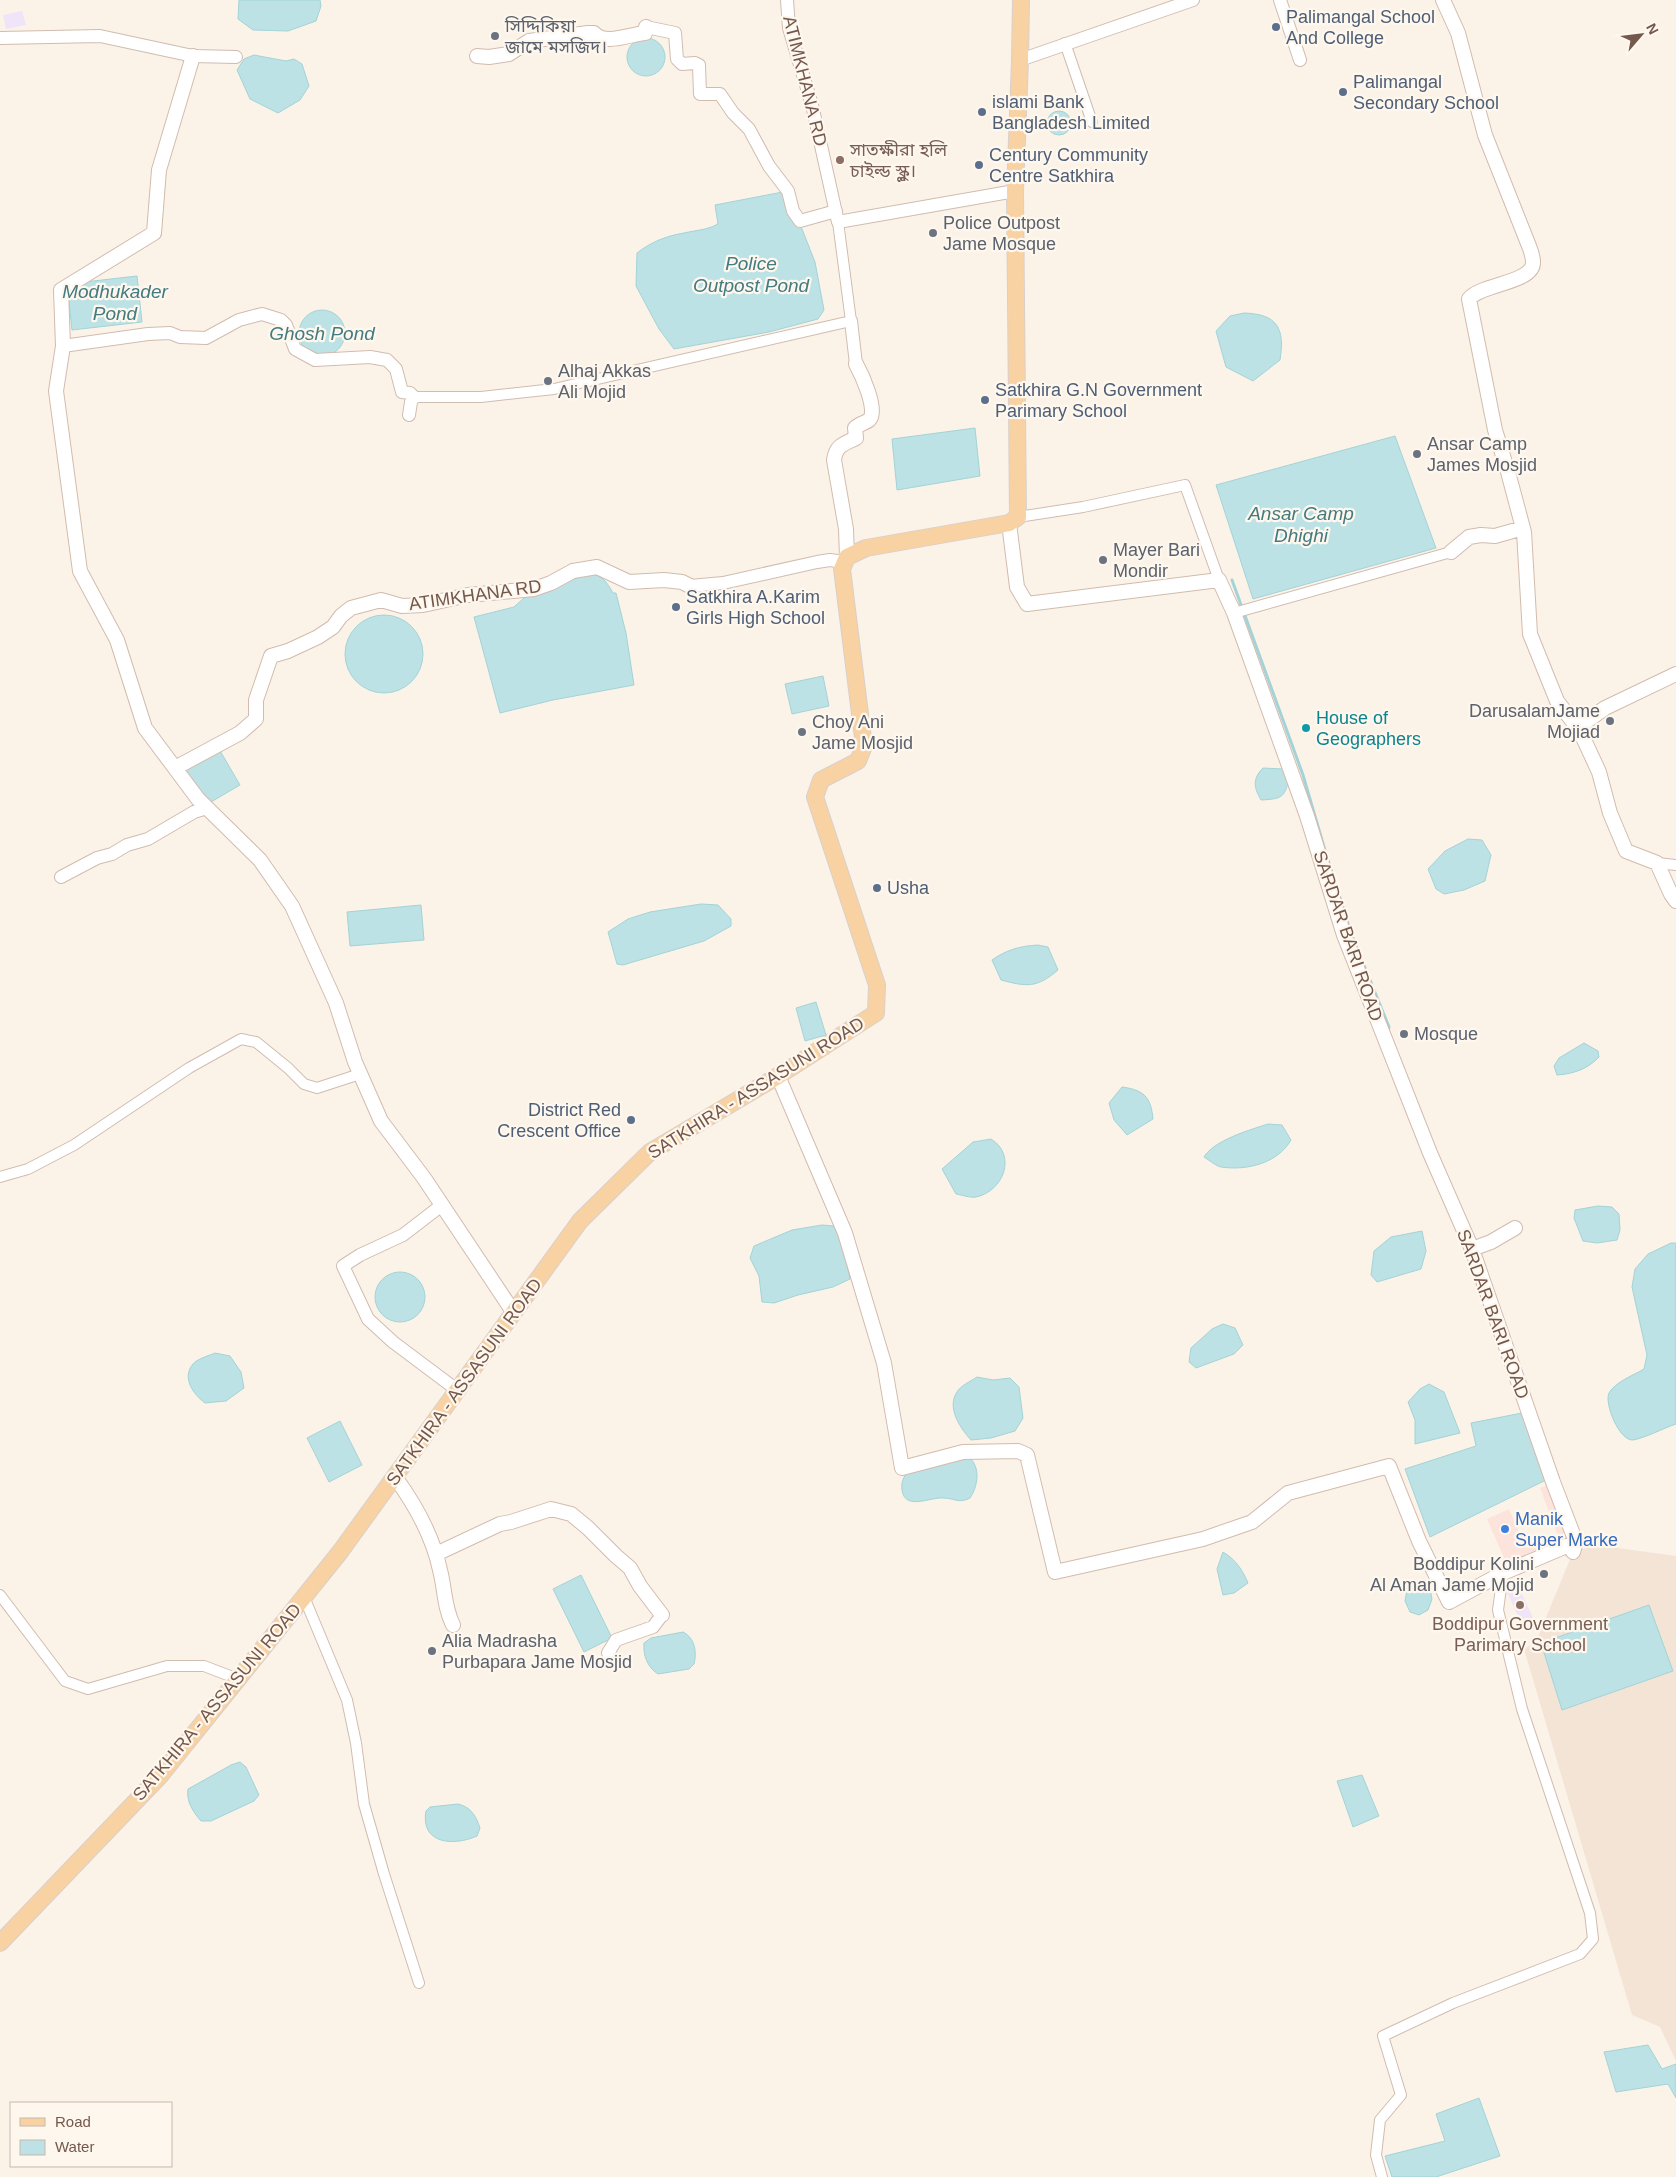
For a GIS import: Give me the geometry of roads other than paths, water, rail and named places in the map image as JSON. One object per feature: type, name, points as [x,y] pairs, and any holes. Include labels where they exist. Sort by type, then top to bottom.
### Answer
[{"type":"main road","points":[[1021,0],[1015,191],[1013,520],[1017,587],[1027,604],[1219,580]]},
{"type":"main road","points":[[1443,0],[1458,33],[1485,135],[1530,246],[1534,262],[1532,269],[1524,276],[1480,291],[1469,299],[1495,430],[1523,528],[1530,634],[1557,700],[1578,728],[1599,772],[1610,813],[1626,851],[1657,863],[1671,894],[1676,900]]},
{"type":"main road","points":[[477,56],[489,57],[509,54],[529,41],[588,33],[594,33],[596,37],[604,39],[618,39],[645,33],[646,27]]},
{"type":"main road","points":[[193,56],[159,170],[154,233],[61,290],[63,346],[56,391],[80,571],[117,640],[145,728],[207,808],[260,860],[292,906],[336,1003],[360,1074],[381,1122],[424,1178],[514,1313]]},
{"type":"main road","points":[[856,364],[866,384],[871,415],[869,420],[855,428],[856,438],[844,443],[835,452],[834,460],[846,529],[846,559],[866,548],[1013,520]]},
{"type":"main road","points":[[1451,552],[1469,537],[1481,535],[1495,536],[1523,528]]},
{"type":"main road","name":"SATKHIRA - ASSASUNI ROAD","points":[[0,1943],[160,1776],[304,1597],[340,1552],[580,1222],[650,1152],[778,1076],[876,1013],[877,985],[814,798],[821,780],[858,761],[864,746],[842,569],[846,559]]},
{"type":"main road","name":"ATIMKHANA RD","points":[[175,768],[240,733],[256,719],[256,700],[271,656],[288,651],[318,637],[333,627],[341,616],[351,608],[381,600],[402,606],[423,605],[468,595],[534,589],[551,583],[574,571],[597,567],[629,582],[664,580],[682,582],[690,586]]},
{"type":"main road","name":"SARDAR BARI ROAD","points":[[1219,580],[1234,613],[1307,816],[1344,935],[1426,1144],[1472,1249],[1575,1547],[1502,1574]]},
{"type":"main road","points":[[1578,728],[1605,708],[1676,674]]},
{"type":"main road","points":[[778,1076],[845,1233],[884,1363],[902,1468],[963,1452],[1018,1451],[1027,1455],[1055,1572],[1203,1539],[1252,1522],[1288,1493],[1389,1466],[1419,1541],[1448,1602],[1502,1574]]},
{"type":"main road","points":[[1472,1249],[1514,1228]]},
{"type":"main road","points":[[395,1477],[412,1503],[436,1554],[446,1610],[453,1625]]},
{"type":"main road","points":[[436,1554],[500,1524],[551,1509],[571,1514],[630,1568],[640,1586],[662,1615]]},
{"type":"street","name":"ATIMKHANA RD","points":[[787,0],[790,28],[812,105],[837,217]]},
{"type":"street","points":[[1020,60],[1193,0]]},
{"type":"street","points":[[1280,0],[1300,60]]},
{"type":"street","points":[[646,27],[675,33],[677,59],[682,64],[695,63],[699,65],[700,94],[720,94],[733,113],[749,129],[769,166],[788,190],[793,210],[800,221],[1015,191]]},
{"type":"street","points":[[0,38],[100,36],[193,56],[236,57]]},
{"type":"street","points":[[1065,43],[1092,122]]},
{"type":"street","points":[[837,217],[852,321],[856,364]]},
{"type":"street","points":[[63,346],[148,334],[170,333],[180,337],[206,338],[239,320],[262,314],[281,320],[288,329],[295,349],[314,360],[370,357],[387,360],[396,369],[402,392],[410,393],[414,397],[481,398],[554,389],[715,350],[852,321]]},
{"type":"street","points":[[409,415],[410,402],[414,397]]},
{"type":"street","points":[[1013,520],[1185,485],[1219,580]]},
{"type":"street","points":[[1234,613],[1451,552]]},
{"type":"street","name":"ATIMKHANA RD","points":[[690,586],[723,583],[817,562],[846,559]]},
{"type":"street","points":[[61,878],[127,845],[148,839],[194,812],[207,808]]},
{"type":"street","points":[[1657,863],[1676,865]]},
{"type":"street","points":[[0,1177],[28,1169],[74,1145],[189,1068],[241,1039],[256,1042],[288,1068],[304,1084],[317,1088],[360,1074]]},
{"type":"street","points":[[442,1205],[403,1234],[360,1255],[344,1266],[354,1293],[368,1319],[393,1342],[457,1390]]},
{"type":"street","points":[[1382,2177],[1376,2155],[1380,2120],[1400,2095],[1384,2036],[1453,2003],[1580,1954],[1592,1939],[1590,1913],[1522,1709],[1498,1610],[1502,1574]]},
{"type":"street","points":[[0,1594],[65,1681],[88,1689],[167,1666],[204,1666],[238,1679]]},
{"type":"street","points":[[304,1597],[347,1700],[356,1743],[364,1804],[419,1983]]},
{"type":"street","points":[[608,1653],[616,1640],[654,1626],[662,1615]]},
{"type":"water","points":[[239,0],[320,0],[321,6],[316,21],[288,31],[253,30],[238,19]]},
{"type":"water","points":[[646,38],[660,43],[665,57],[660,71],[646,76],[632,71],[627,57],[632,43]]},
{"type":"water","points":[[254,55],[286,61],[294,59],[302,64],[309,86],[300,100],[278,113],[250,99],[237,70],[244,59]]},
{"type":"water","points":[[1059,111],[1064,112],[1070,118],[1070,128],[1064,134],[1059,135],[1054,134],[1048,128],[1047,123],[1048,118],[1054,112]]},
{"type":"water","name":"Police Outpost Pond","points":[[788,191],[793,216],[802,229],[815,262],[824,310],[818,319],[769,332],[674,349],[659,329],[636,286],[637,253],[665,238],[706,229],[718,224],[715,205]]},
{"type":"water","name":"Modhukader Pond","points":[[137,276],[142,322],[72,330],[67,284]]},
{"type":"water","name":"Ghosh Pond","points":[[317,310],[327,310],[341,320],[345,333],[341,346],[335,352],[327,356],[317,356],[303,346],[299,338],[299,328],[309,314]]},
{"type":"water","points":[[1244,313],[1265,316],[1277,325],[1280,332],[1280,360],[1253,381],[1226,367],[1216,331],[1230,316]]},
{"type":"water","points":[[975,428],[980,476],[897,490],[892,439]]},
{"type":"water","name":"Ansar Camp Dhighi","points":[[1395,436],[1436,548],[1253,599],[1216,485]]},
{"type":"water","points":[[589,573],[601,577],[613,593],[616,593],[626,633],[634,685],[553,700],[500,713],[474,617],[514,607],[525,597]]},
{"type":"water","points":[[376,615],[392,615],[406,621],[417,632],[423,646],[423,662],[417,676],[406,687],[392,693],[376,693],[362,687],[351,676],[345,662],[345,646],[351,632],[362,621]]},
{"type":"water","points":[[823,676],[829,706],[792,714],[785,684]]},
{"type":"water","points":[[219,749],[240,785],[211,802],[201,795],[185,769]]},
{"type":"water","points":[[1263,768],[1283,769],[1289,778],[1286,790],[1278,798],[1261,800],[1255,784],[1259,772]]},
{"type":"water","points":[[1468,839],[1482,840],[1491,855],[1485,881],[1464,890],[1444,894],[1436,889],[1428,869],[1445,851]]},
{"type":"water","points":[[701,904],[718,905],[731,919],[731,926],[704,941],[623,965],[617,964],[608,932],[628,919],[650,912]]},
{"type":"water","points":[[421,905],[424,940],[350,946],[347,912]]},
{"type":"water","points":[[1038,945],[1048,947],[1058,970],[1038,983],[1025,985],[1001,980],[992,960],[1014,949]]},
{"type":"water","points":[[816,1002],[826,1035],[805,1041],[796,1008]]},
{"type":"water","points":[[1584,1043],[1598,1051],[1599,1057],[1590,1065],[1580,1070],[1557,1075],[1554,1066],[1559,1058]]},
{"type":"water","points":[[1122,1087],[1136,1090],[1145,1096],[1150,1105],[1153,1119],[1127,1135],[1114,1120],[1109,1103]]},
{"type":"water","points":[[1268,1124],[1282,1125],[1291,1140],[1285,1148],[1270,1160],[1261,1164],[1231,1168],[1219,1166],[1204,1157],[1223,1141]]},
{"type":"water","points":[[991,1139],[1004,1154],[1004,1172],[1000,1180],[994,1188],[976,1197],[956,1194],[942,1169],[973,1142]]},
{"type":"water","points":[[1598,1206],[1612,1207],[1619,1214],[1620,1230],[1617,1240],[1597,1243],[1583,1241],[1574,1218],[1575,1210]]},
{"type":"water","points":[[822,1225],[834,1226],[843,1245],[850,1279],[833,1287],[774,1303],[762,1302],[759,1276],[750,1258],[754,1246],[792,1230]]},
{"type":"water","points":[[1422,1231],[1426,1251],[1421,1269],[1377,1282],[1371,1275],[1374,1251],[1391,1237]]},
{"type":"water","points":[[1671,1243],[1676,1243],[1676,1424],[1643,1437],[1633,1440],[1628,1439],[1614,1421],[1608,1398],[1609,1393],[1616,1385],[1644,1369],[1647,1355],[1632,1287],[1635,1269],[1648,1254]]},
{"type":"water","points":[[400,1272],[418,1279],[425,1297],[418,1315],[400,1322],[382,1315],[375,1297],[382,1279]]},
{"type":"water","points":[[1223,1324],[1235,1328],[1243,1345],[1234,1354],[1196,1368],[1189,1362],[1191,1348],[1212,1329]]},
{"type":"water","points":[[215,1353],[230,1356],[241,1372],[244,1388],[226,1401],[205,1403],[193,1391],[188,1375],[195,1362]]},
{"type":"water","points":[[977,1377],[993,1380],[1010,1378],[1019,1387],[1023,1418],[1015,1431],[991,1438],[971,1440],[963,1430],[954,1411],[954,1398],[961,1388]]},
{"type":"water","points":[[1429,1384],[1444,1392],[1460,1433],[1415,1444],[1415,1420],[1408,1402],[1420,1389]]},
{"type":"water","points":[[1522,1413],[1546,1480],[1430,1537],[1405,1469],[1476,1446],[1471,1423]]},
{"type":"water","points":[[340,1421],[362,1465],[329,1482],[307,1438]]},
{"type":"water","points":[[969,1457],[973,1461],[977,1472],[975,1488],[970,1498],[963,1501],[938,1498],[913,1501],[908,1500],[904,1496],[902,1483],[908,1472]]},
{"type":"water","points":[[1223,1552],[1238,1565],[1248,1583],[1234,1593],[1223,1595],[1217,1569]]},
{"type":"water","points":[[581,1575],[612,1638],[584,1652],[553,1589]]},
{"type":"water","points":[[1417,1584],[1429,1584],[1432,1599],[1428,1610],[1419,1615],[1410,1612],[1405,1601],[1407,1590]]},
{"type":"water","points":[[1649,1605],[1673,1671],[1562,1710],[1541,1643]]},
{"type":"water","points":[[683,1632],[693,1642],[694,1664],[689,1669],[658,1674],[646,1660],[644,1643],[651,1638]]},
{"type":"water","points":[[240,1762],[246,1767],[259,1795],[254,1801],[211,1821],[201,1821],[191,1806],[188,1798],[188,1789]]},
{"type":"water","points":[[1362,1775],[1379,1816],[1353,1827],[1337,1781]]},
{"type":"water","points":[[458,1804],[466,1807],[475,1816],[480,1828],[477,1836],[459,1841],[450,1841],[441,1840],[428,1831],[426,1811],[430,1807]]},
{"type":"water","points":[[1648,2045],[1662,2069],[1676,2064],[1676,2098],[1668,2084],[1616,2092],[1604,2052]]},
{"type":"water","points":[[1479,2098],[1500,2156],[1436,2177],[1392,2177],[1385,2156],[1445,2141],[1436,2114]]},
{"type":"waterway","points":[[1232,580],[1303,775],[1326,854]]},
{"type":"waterway","points":[[1328,860],[1351,933],[1389,1027],[1388,1032]]},
{"type":"place","name":"Palimangal School And College","points":[[1276,27]]},
{"type":"place","name":"সিদ্দিকিয়া জামে মসজিদ।","points":[[495,36]]},
{"type":"place","name":"Palimangal Secondary School","points":[[1343,92]]},
{"type":"place","name":"islami Bank Bangladesh Limited","points":[[982,112]]},
{"type":"place","name":"সাতক্ষীরা হলি চাইল্ড স্কুল।","points":[[840,160]]},
{"type":"place","name":"Century Community Centre Satkhira","points":[[979,165]]},
{"type":"place","name":"Police Outpost Jame Mosque","points":[[933,233]]},
{"type":"place","name":"Alhaj Akkas Ali Mojid","points":[[548,381]]},
{"type":"place","name":"Satkhira G.N Government Parimary School","points":[[985,400]]},
{"type":"place","name":"Ansar Camp James Mosjid","points":[[1417,454]]},
{"type":"place","name":"Mayer Bari Mondir","points":[[1103,560]]},
{"type":"place","name":"Satkhira A.Karim Girls High School","points":[[676,607]]},
{"type":"place","name":"DarusalamJame Mojiad","points":[[1610,721]]},
{"type":"place","name":"House of Geographers","points":[[1306,728]]},
{"type":"place","name":"Choy Ani Jame Mosjid","points":[[802,732]]},
{"type":"place","name":"Usha","points":[[877,888]]},
{"type":"place","name":"Mosque","points":[[1404,1034]]},
{"type":"place","name":"District Red Crescent Office","points":[[631,1120]]},
{"type":"place","name":"Manik Super Marke","points":[[1505,1529]]},
{"type":"place","name":"Boddipur Kolini Al Aman Jame Mojid","points":[[1544,1574]]},
{"type":"place","name":"Boddipur Government Parimary School","points":[[1520,1605]]},
{"type":"place","name":"Alia Madrasha Purbapara Jame Mosjid","points":[[432,1651]]}]
